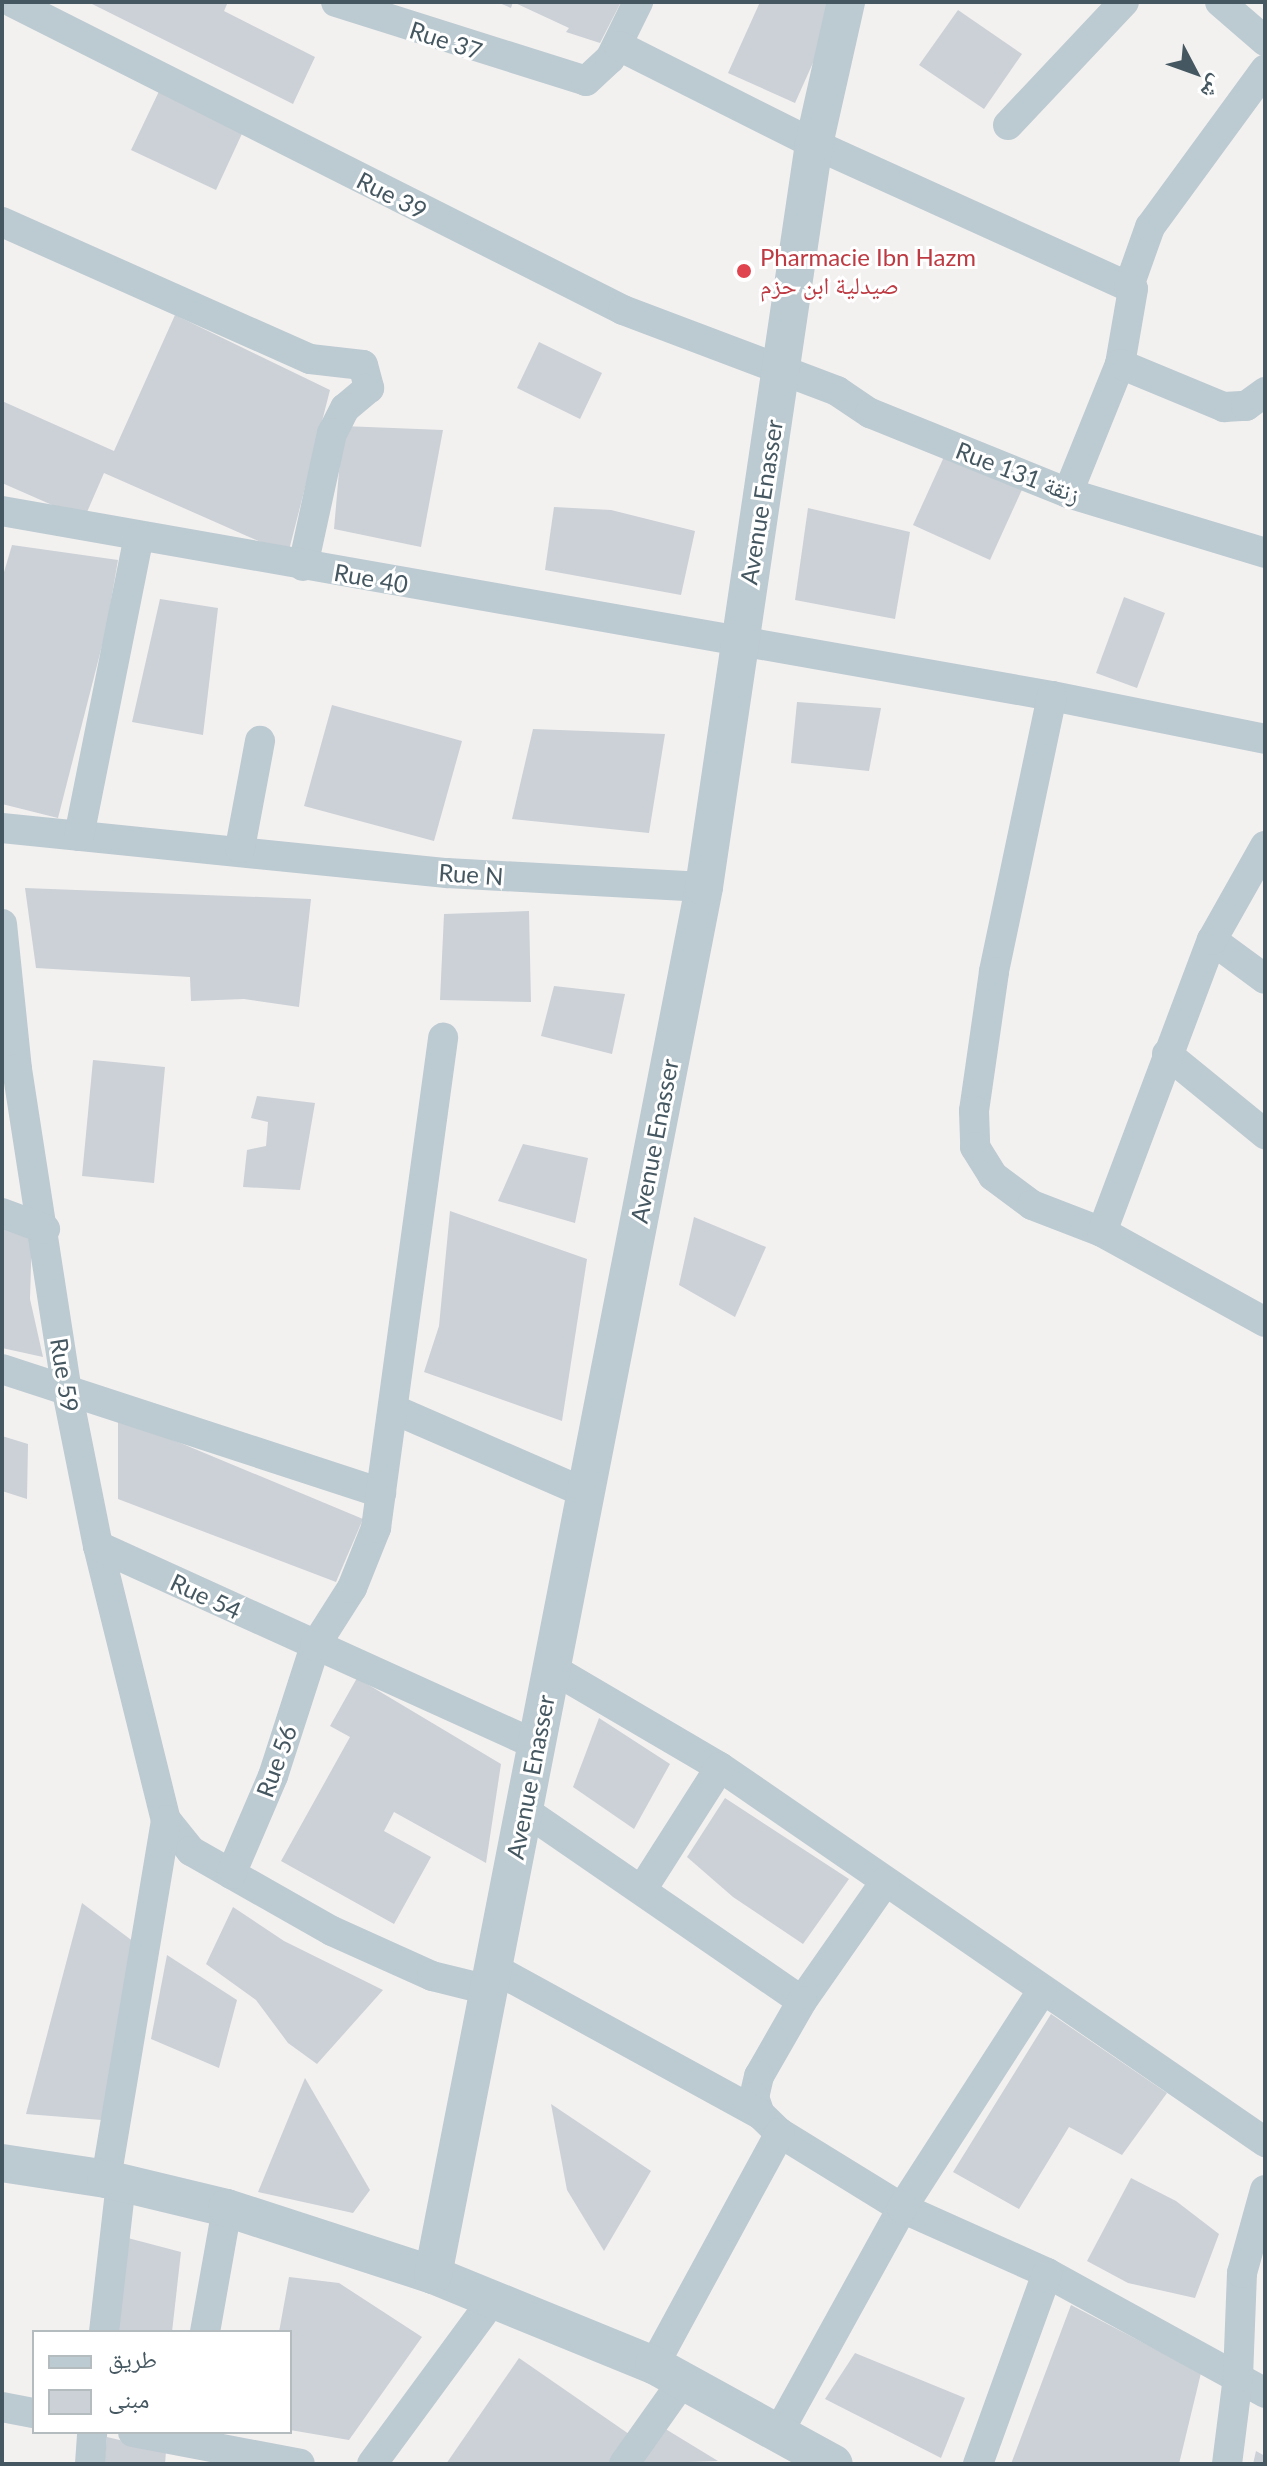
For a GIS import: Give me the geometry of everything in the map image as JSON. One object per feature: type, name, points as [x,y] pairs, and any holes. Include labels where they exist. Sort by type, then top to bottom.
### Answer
[{"type":"street","name":"Rue 39","points":[[12,2],[623,310],[781,370]]},
{"type":"street","name":"Rue 37","points":[[336,2],[557,75],[586,81],[619,46]]},
{"type":"street","points":[[638,2],[619,46],[814,144],[1129,286],[1135,293],[1120,364],[1068,493]]},
{"type":"street","name":"Avenue Enasser","points":[[433,2275],[704,887],[814,144],[846,2]]},
{"type":"street","points":[[1008,125],[1124,2]]},
{"type":"street","points":[[1220,2],[1265,41]]},
{"type":"street","points":[[1129,286],[1150,227],[1265,70]]},
{"type":"street","points":[[2,222],[310,359],[363,365],[369,388],[345,408],[332,433],[303,566]]},
{"type":"street","points":[[1120,364],[1224,407],[1246,406],[1265,392]]},
{"type":"street","name":"Rue 131 زنقة","points":[[781,370],[837,391],[870,413],[1068,493],[1265,553]]},
{"type":"street","name":"Rue 40","points":[[4,518],[139,537],[740,641],[1052,696],[1265,739]]},
{"type":"street","points":[[79,836],[139,537]]},
{"type":"street","points":[[1052,696],[994,972],[973,1125],[979,1156],[993,1176],[1032,1205],[1102,1232],[1265,1322]]},
{"type":"street","points":[[240,848],[260,741]]},
{"type":"street","name":"Rue N","points":[[2,828],[240,848],[447,873],[704,887]]},
{"type":"street","points":[[1102,1232],[1212,940],[1265,846]]},
{"type":"street","name":"Rue 59","points":[[2,924],[9,1067],[45,1229],[67,1391],[98,1546],[166,1820]]},
{"type":"street","points":[[1212,940],[1265,979]]},
{"type":"street","name":"Rue 56","points":[[231,1874],[273,1776],[315,1646],[370,1551],[395,1410],[443,1038]]},
{"type":"street","points":[[1167,1054],[1265,1134]]},
{"type":"street","points":[[2,1213],[45,1229]]},
{"type":"street","points":[[2,1369],[381,1493]]},
{"type":"street","points":[[395,1410],[586,1493]]},
{"type":"street","name":"Rue 54","points":[[98,1546],[536,1745]]},
{"type":"street","points":[[551,1668],[720,1767],[1265,2142]]},
{"type":"street","points":[[643,1888],[720,1767]]},
{"type":"street","points":[[524,1810],[643,1888],[802,2001]]},
{"type":"street","points":[[166,1820],[191,1851],[332,1931],[432,1976],[491,1979],[770,2123],[902,2208],[1047,2273],[1265,2393]]},
{"type":"street","points":[[104,2330],[114,2181],[166,1820]]},
{"type":"street","points":[[770,2123],[754,2097],[759,2076],[802,2001],[885,1882]]},
{"type":"street","points":[[778,2433],[902,2208],[1042,1991]]},
{"type":"street","points":[[624,2464],[668,2374],[770,2123]]},
{"type":"street","points":[[2,2163],[114,2181],[227,2208],[433,2275],[668,2374],[831,2463]]},
{"type":"street","points":[[1227,2464],[1238,2377],[1242,2273],[1265,2190]]},
{"type":"street","points":[[205,2330],[227,2208]]},
{"type":"street","points":[[978,2464],[1047,2273]]},
{"type":"street","points":[[372,2464],[493,2299]]},
{"type":"street","points":[[2,2407],[32,2413]]},
{"type":"street","points":[[90,2464],[92,2434]]},
{"type":"street","points":[[155,2434],[188,2437],[300,2464]]},
{"type":"building","points":[[88,2],[228,2],[224,11],[315,57],[293,104]]},
{"type":"building","points":[[497,2],[513,2],[511,8]]},
{"type":"building","points":[[513,2],[621,2],[600,43],[566,32],[569,28]]},
{"type":"building","points":[[760,2],[822,2],[837,9],[795,103],[728,73]]},
{"type":"building","points":[[958,10],[1022,54],[984,109],[919,65]]},
{"type":"building","points":[[162,85],[246,125],[216,190],[131,150]]},
{"type":"building","points":[[175,315],[330,390],[288,554],[104,473],[84,519],[2,483],[2,401],[114,451]]},
{"type":"building","points":[[539,342],[602,373],[580,419],[517,388]]},
{"type":"building","points":[[343,426],[443,430],[421,547],[334,529]]},
{"type":"building","points":[[948,448],[1025,483],[990,560],[913,525]]},
{"type":"building","points":[[554,507],[611,510],[695,531],[681,595],[545,570]]},
{"type":"building","points":[[808,508],[910,532],[895,619],[795,600]]},
{"type":"building","points":[[12,545],[118,560],[106,630],[58,818],[2,804],[2,579]]},
{"type":"building","points":[[1124,597],[1165,613],[1137,688],[1096,673]]},
{"type":"building","points":[[160,599],[218,608],[203,735],[132,722]]},
{"type":"building","points":[[797,702],[881,708],[869,771],[791,763]]},
{"type":"building","points":[[332,705],[462,741],[434,841],[304,806]]},
{"type":"building","points":[[533,729],[665,734],[649,833],[512,819]]},
{"type":"building","points":[[25,888],[311,899],[299,1007],[244,999],[191,1001],[190,977],[36,968]]},
{"type":"building","points":[[529,911],[531,1002],[440,1000],[444,914]]},
{"type":"building","points":[[554,986],[625,994],[612,1054],[541,1036]]},
{"type":"building","points":[[93,1060],[165,1067],[154,1183],[82,1176]]},
{"type":"building","points":[[257,1096],[315,1103],[300,1190],[243,1187],[247,1150],[266,1146],[268,1122],[251,1118]]},
{"type":"building","points":[[523,1144],[588,1158],[575,1223],[498,1201]]},
{"type":"building","points":[[450,1211],[587,1259],[562,1421],[424,1372],[439,1326]]},
{"type":"building","points":[[694,1217],[766,1247],[735,1317],[679,1285]]},
{"type":"building","points":[[2,1222],[32,1232],[30,1299],[43,1357],[2,1348]]},
{"type":"building","points":[[118,1417],[363,1519],[336,1582],[118,1499]]},
{"type":"building","points":[[2,1436],[28,1444],[27,1499],[2,1491]]},
{"type":"building","points":[[357,1678],[501,1764],[486,1863],[394,1812],[384,1831],[431,1857],[394,1924],[281,1861],[350,1737],[330,1726]]},
{"type":"building","points":[[599,1718],[670,1764],[634,1829],[573,1787]]},
{"type":"building","points":[[725,1798],[849,1879],[803,1944],[733,1897],[687,1857]]},
{"type":"building","points":[[82,1903],[134,1942],[102,2120],[26,2114]]},
{"type":"building","points":[[233,1907],[284,1941],[383,1990],[317,2064],[288,2043],[256,2000],[206,1964]]},
{"type":"building","points":[[167,1955],[237,2000],[219,2068],[151,2039]]},
{"type":"building","points":[[1051,2014],[1167,2093],[1122,2155],[1069,2127],[1019,2209],[953,2172]]},
{"type":"building","points":[[305,2078],[370,2190],[353,2213],[258,2192]]},
{"type":"building","points":[[551,2104],[651,2171],[604,2251],[567,2190]]},
{"type":"building","points":[[1131,2178],[1176,2201],[1219,2234],[1195,2298],[1128,2283],[1087,2261]]},
{"type":"building","points":[[124,2237],[181,2252],[172,2330],[111,2330]]},
{"type":"building","points":[[289,2277],[339,2283],[422,2337],[349,2440],[292,2430],[292,2330],[279,2330]]},
{"type":"building","points":[[1071,2305],[1201,2373],[1179,2464],[1011,2464]]},
{"type":"building","points":[[855,2353],[965,2398],[941,2458],[825,2399]]},
{"type":"building","points":[[519,2358],[639,2441],[623,2464],[446,2464]]},
{"type":"building","points":[[659,2425],[718,2461],[631,2464]]},
{"type":"building","points":[[107,2437],[166,2451],[165,2464],[104,2464]]},
{"type":"building","points":[[1256,2451],[1265,2456],[1265,2464],[1253,2464]]},
{"type":"place","name":"Pharmacie Ibn Hazm صيدلية ابن حزم","points":[[744,271]]}]
